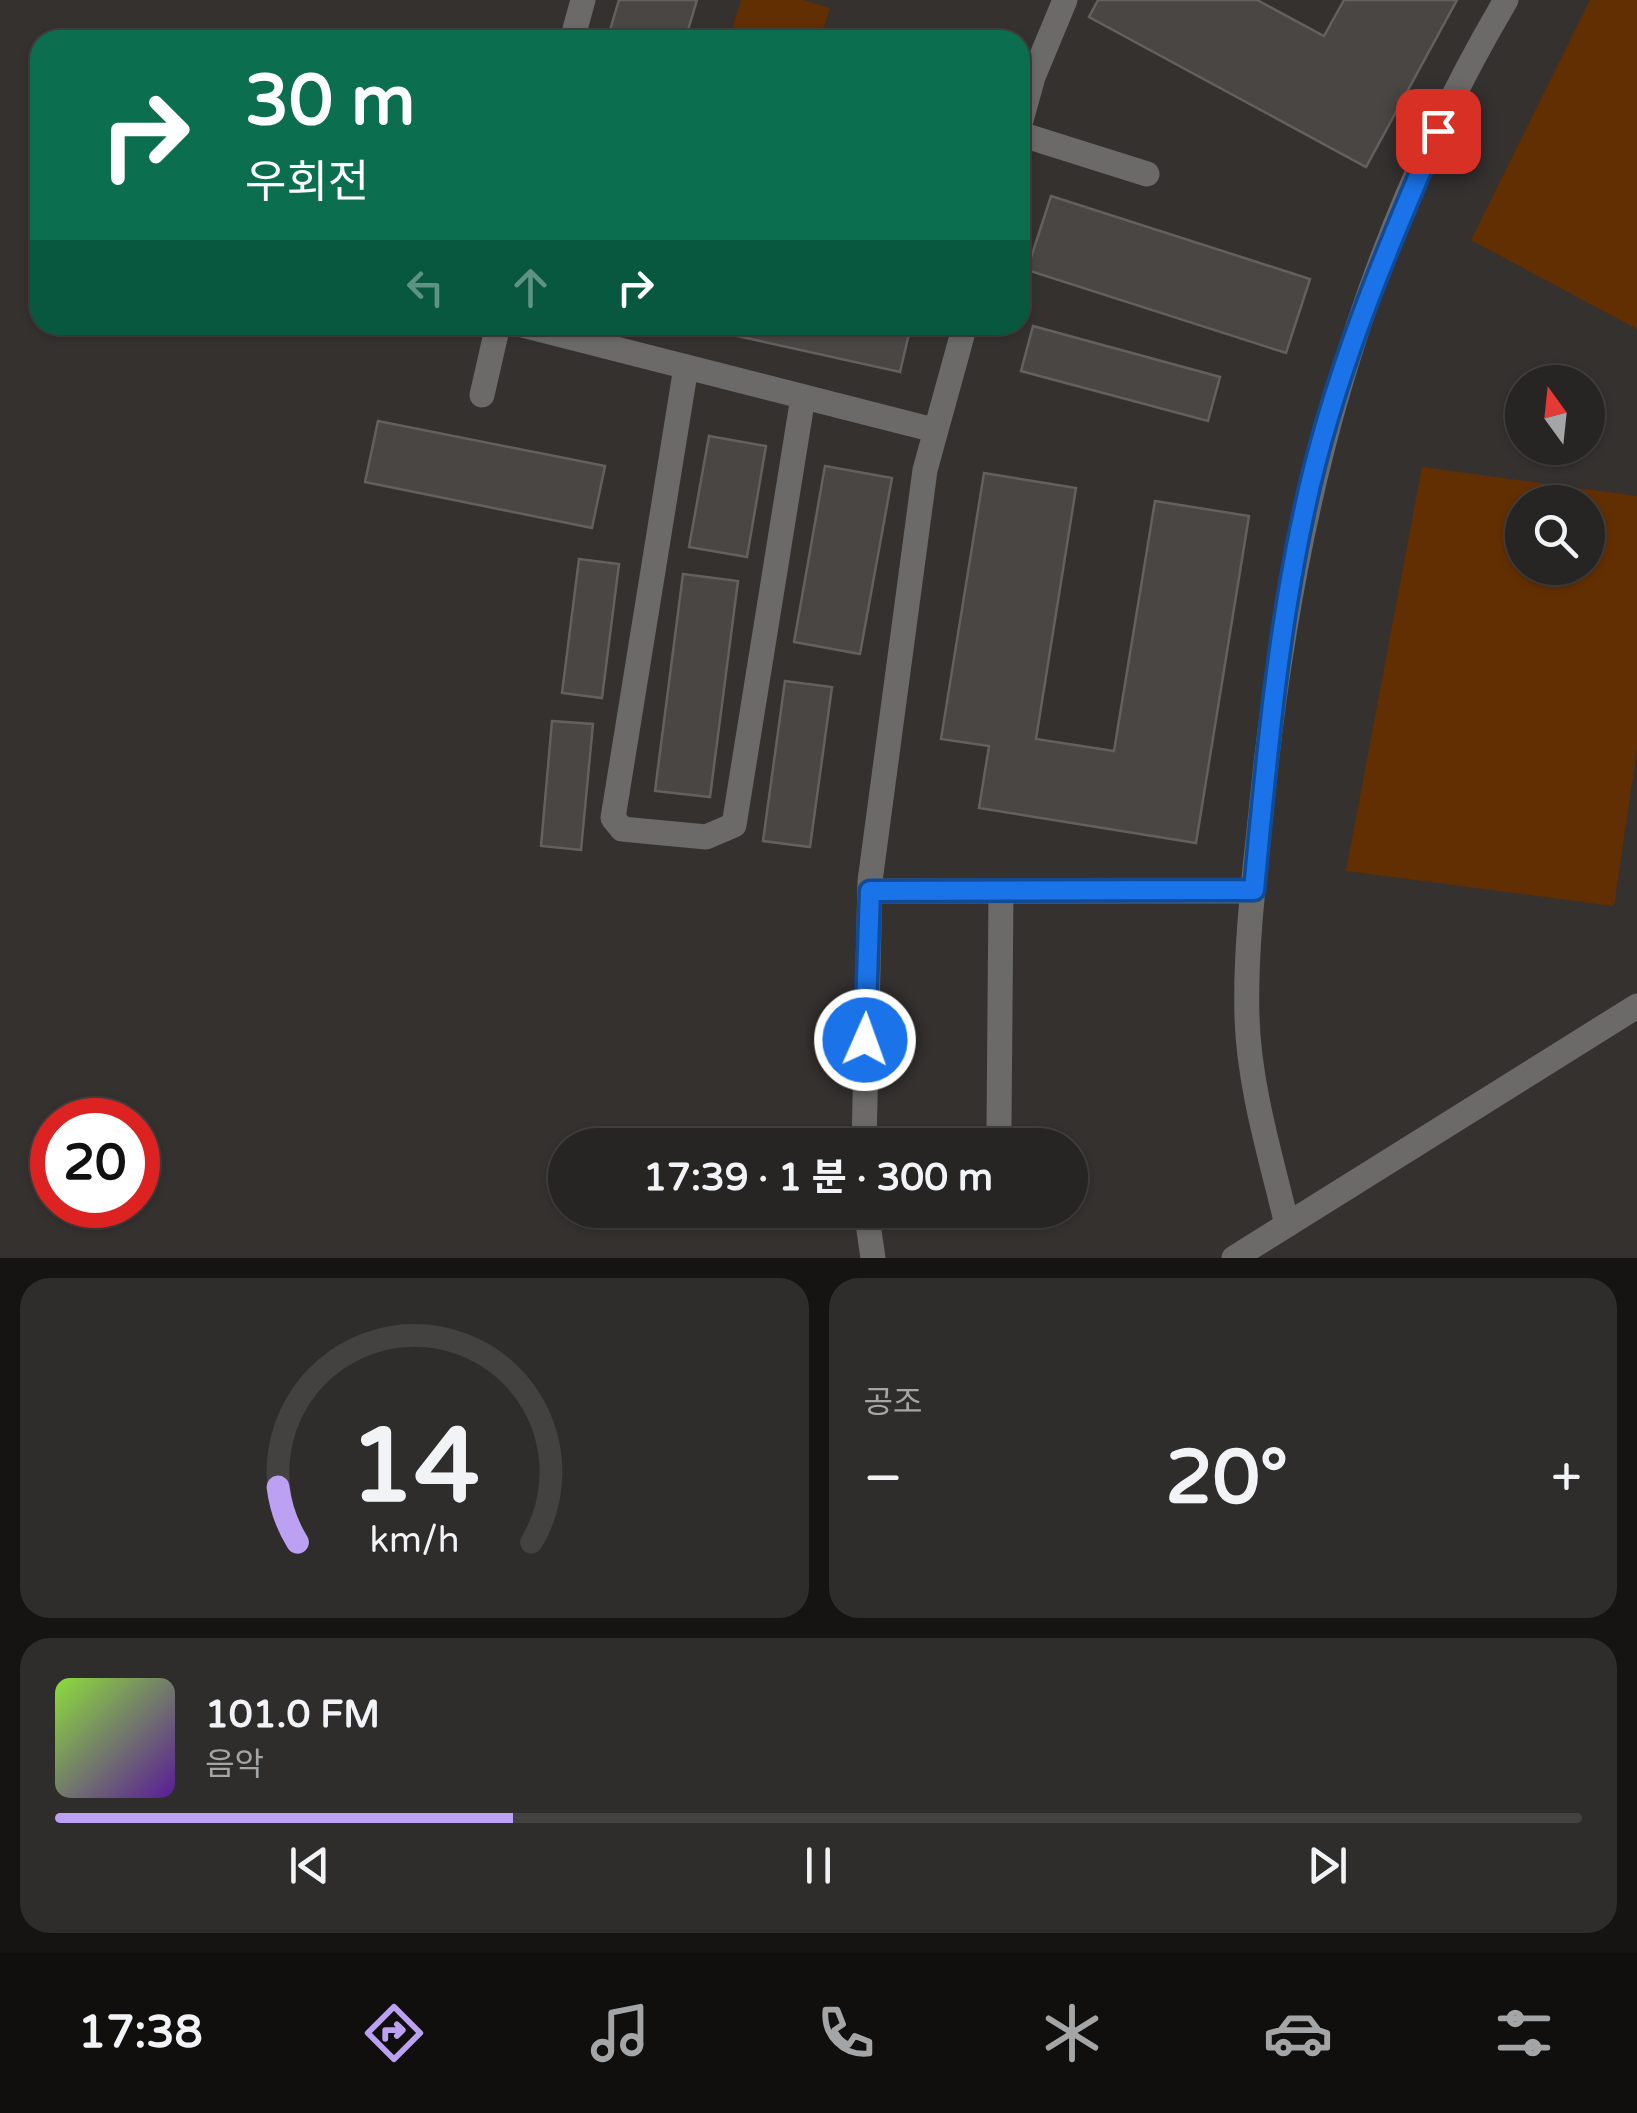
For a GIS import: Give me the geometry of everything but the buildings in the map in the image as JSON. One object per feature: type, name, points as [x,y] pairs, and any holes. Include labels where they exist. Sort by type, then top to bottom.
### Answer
[{"type":"street","points":[[574,30],[582,0]]},
{"type":"street","points":[[1030,85],[1065,0]]},
{"type":"street","points":[[1288,1224],[1256,1097],[1247,1017],[1271,706],[1304,512],[1328,416],[1363,307],[1465,69],[1506,0]]},
{"type":"street","points":[[1030,137],[1147,174]]},
{"type":"street","points":[[482,395],[496,335]]},
{"type":"street","points":[[561,335],[934,430]]},
{"type":"street","points":[[864,1128],[870,891],[934,430],[961,335]]},
{"type":"street","points":[[686,367],[613,818],[622,829],[706,837],[734,826],[803,397]]},
{"type":"street","points":[[870,891],[1254,890]]},
{"type":"street","points":[[1000,1126],[1001,891]]},
{"type":"street","points":[[1234,1258],[1637,1006]]},
{"type":"street","points":[[868,1228],[872,1258]]},
{"type":"shaded area","points":[[741,0],[804,0],[830,8],[823,30],[732,30]]},
{"type":"shaded area","points":[[1590,0],[1637,0],[1637,329],[1471,240]]},
{"type":"shaded area","points":[[1422,467],[1555,485],[1505,485],[1505,585],[1605,585],[1605,492],[1637,496],[1637,749],[1614,906],[1346,871]]},
{"type":"route","points":[[865,1040],[870,891],[1254,890],[1271,706],[1304,512],[1328,416],[1363,307],[1438,131]]}]
